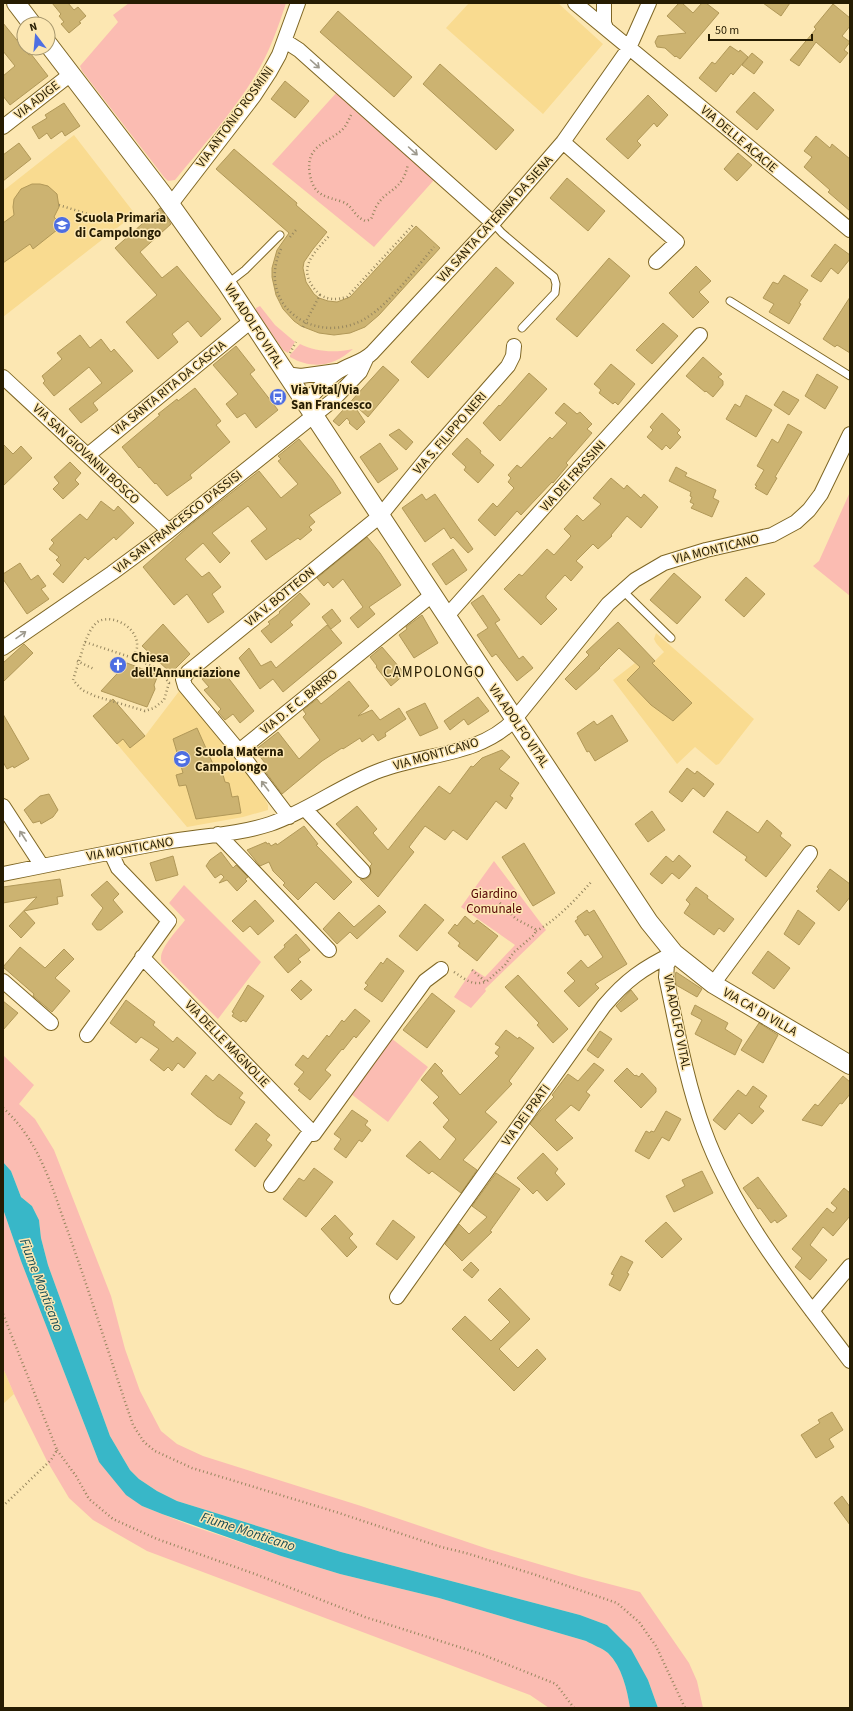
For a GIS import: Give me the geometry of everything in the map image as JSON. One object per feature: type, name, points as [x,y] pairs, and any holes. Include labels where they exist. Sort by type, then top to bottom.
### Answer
[{"type":"street","points":[[16,3],[26,16]]},
{"type":"street","name":"VIA ANTONIO ROSMINI","points":[[171,204],[254,96],[279,55],[298,3]]},
{"type":"street","name":"VIA DELLE ACACIE","points":[[575,3],[850,230]]},
{"type":"street","points":[[604,3],[604,23],[606,28]]},
{"type":"street","name":"VIA SANTA CATERINA DA SIENA","points":[[309,409],[322,385],[339,371],[366,359],[493,223],[563,142],[629,48],[649,3]]},
{"type":"street","points":[[285,40],[299,50],[354,98],[493,223]]},
{"type":"street","name":"VIA ADOLFO VITAL","points":[[56,54],[171,204],[251,321],[286,365],[309,409],[446,617],[649,922],[674,953],[667,965],[666,977],[688,1075],[703,1130],[715,1159],[757,1234],[850,1361]]},
{"type":"street","name":"VIA ADIGE","points":[[3,127],[72,74]]},
{"type":"street","points":[[563,142],[677,242],[656,262]]},
{"type":"street","name":"VIA SANTA RITA DA CASCIA","points":[[88,455],[251,321]]},
{"type":"street","name":"VIA DEI FRASSINI","points":[[446,617],[700,335]]},
{"type":"street","name":"VIA S. FILIPPO NERI","points":[[380,516],[428,457],[508,366],[514,346]]},
{"type":"street","points":[[309,409],[337,396],[360,372],[366,359]]},
{"type":"street","points":[[286,365],[301,376],[339,371]]},
{"type":"street","name":"VIA SAN GIOVANNI BOSCO","points":[[3,377],[169,531]]},
{"type":"street","name":"VIA SAN FRANCESCO D'ASSISI","points":[[3,648],[169,531],[309,409]]},
{"type":"street","name":"VIA MONTICANO","points":[[3,874],[111,853],[249,830],[289,817],[356,781],[381,770],[450,753],[480,743],[506,729],[608,604],[622,590],[639,577],[664,563],[706,550],[772,535],[796,522],[809,510],[821,494],[850,434]]},
{"type":"street","name":"VIA V. BOTTEON","points":[[183,679],[188,672],[380,516]]},
{"type":"street","name":"VIA D. E C. BARRO","points":[[239,751],[432,595]]},
{"type":"street","points":[[183,679],[185,686],[239,751],[289,817]]},
{"type":"street","points":[[3,806],[42,866]]},
{"type":"street","points":[[305,809],[362,871]]},
{"type":"street","points":[[218,834],[329,950]]},
{"type":"street","points":[[87,1034],[168,921],[118,868],[111,853]]},
{"type":"street","points":[[712,984],[810,853]]},
{"type":"street","name":"VIA CA' DI VILLA","points":[[674,953],[712,984],[850,1065]]},
{"type":"street","name":"VIA DEI PRATI","points":[[397,1296],[604,1006],[622,986],[632,978],[655,962],[674,953]]},
{"type":"street","name":"VIA DELLE MAGNOLIE","points":[[142,957],[311,1130]]},
{"type":"street","points":[[271,1185],[311,1130],[314,1134],[425,981],[441,969]]},
{"type":"street","points":[[3,981],[51,1023]]},
{"type":"street","points":[[812,1311],[850,1266]]},
{"type":"lane","points":[[493,223],[502,233],[554,277],[556,284],[555,293],[522,328]]},
{"type":"lane","points":[[227,284],[245,270],[280,235]]},
{"type":"lane","points":[[730,301],[850,376]]},
{"type":"lane","points":[[622,590],[671,638]]},
{"type":"path","points":[[354,98],[353,110],[343,129],[320,144],[312,156],[310,162],[310,173],[312,184],[318,192],[332,200],[344,202],[360,220],[366,222],[371,219],[376,207],[382,199],[405,178],[408,163],[415,153]]},
{"type":"path","points":[[59,205],[110,221]]},
{"type":"path","points":[[330,235],[310,257],[307,267],[307,278],[312,287],[320,295],[328,299],[337,300],[347,297],[412,225]]},
{"type":"path","points":[[286,241],[296,230]]},
{"type":"path","points":[[283,246],[275,269],[278,291],[290,312],[305,323],[325,329],[349,326],[372,315],[385,303],[434,247]]},
{"type":"path","points":[[303,327],[320,295]]},
{"type":"path","points":[[286,365],[296,342]]},
{"type":"path","points":[[133,658],[138,647],[132,630],[116,621],[99,621],[94,625],[85,642],[77,661],[73,680],[82,690],[94,696],[144,711],[154,708],[164,700],[169,683]]},
{"type":"path","points":[[85,642],[133,658],[159,669],[169,683]]},
{"type":"path","points":[[77,661],[94,669]]},
{"type":"path","points":[[169,683],[183,679]]},
{"type":"path","points":[[441,969],[449,968],[474,984],[486,982],[505,965],[514,952],[529,941],[536,931],[544,927],[579,896],[592,881]]},
{"type":"path","points":[[499,902],[511,916],[534,928],[536,931]]},
{"type":"path","points":[[472,970],[486,982]]},
{"type":"path","points":[[3,1108],[18,1123],[31,1141],[46,1171],[94,1304],[133,1425],[144,1442],[155,1451],[192,1468],[336,1512],[442,1547],[466,1553],[617,1603],[639,1622],[656,1646],[685,1708]]},
{"type":"path","points":[[3,1314],[57,1450],[76,1476],[90,1499],[113,1519],[156,1539],[255,1574],[365,1617],[481,1654],[556,1684],[574,1708]]},
{"type":"path","points":[[3,1506],[51,1460],[57,1450]]},
{"type":"shaded area","points":[[469,3],[558,3],[603,44],[543,114],[446,28]]},
{"type":"shaded area","name":"Scuola Primaria di Campolongo","points":[[74,135],[135,214],[3,317],[3,191]]},
{"type":"shaded area","points":[[656,633],[754,719],[719,764],[716,765],[695,747],[677,764],[613,680],[635,663],[644,671],[664,652],[654,639]]},
{"type":"shaded area","name":"Scuola Materna Campolongo","points":[[180,690],[232,754],[265,799],[268,805],[268,810],[243,817],[187,827],[117,744],[123,739],[130,748],[145,736]]},
{"type":"shaded area","points":[[3,1368],[14,1394],[3,1404]]},
{"type":"green space","points":[[129,3],[286,3],[273,40],[255,76],[227,116],[175,180],[168,181],[164,177],[82,71],[80,66],[118,22],[113,15]]},
{"type":"green space","points":[[338,91],[434,180],[374,247],[272,164]]},
{"type":"green space","points":[[260,306],[275,325],[295,342],[288,353],[283,350],[256,311],[256,308]]},
{"type":"green space","points":[[300,344],[312,349],[326,351],[353,349],[346,355],[331,362],[315,365],[307,364],[290,357],[290,355]]},
{"type":"green space","points":[[850,492],[850,596],[813,566],[819,561]]},
{"type":"green space","name":"Giardino Comunale","points":[[494,861],[546,930],[485,989],[486,991],[471,1008],[454,997],[473,969],[485,977],[515,945],[461,907]]},
{"type":"green space","points":[[184,885],[261,962],[218,1019],[162,963],[161,958],[165,947],[185,920],[169,903]]},
{"type":"green space","points":[[391,1038],[428,1067],[388,1122],[351,1094]]},
{"type":"green space","points":[[3,1055],[34,1085],[19,1104],[35,1119],[54,1150],[111,1296],[125,1349],[140,1391],[161,1431],[177,1444],[203,1456],[361,1506],[488,1549],[582,1577],[640,1592],[689,1663],[697,1681],[703,1708],[658,1708],[648,1680],[607,1625],[580,1615],[341,1552],[177,1501],[157,1491],[139,1479],[130,1470],[110,1436],[48,1265],[41,1238],[39,1220],[32,1206],[21,1197],[11,1171],[3,1162]]},
{"type":"green space","points":[[3,1209],[21,1261],[99,1462],[142,1506],[192,1526],[340,1574],[439,1598],[586,1641],[606,1651],[617,1665],[623,1679],[630,1708],[549,1708],[530,1695],[147,1551],[93,1520],[69,1498],[47,1461],[3,1368]]},
{"type":"water","name":"Fiume Monticano","points":[[3,1162],[11,1171],[21,1197],[32,1206],[39,1220],[41,1238],[48,1265],[110,1436],[130,1470],[139,1479],[157,1491],[177,1501],[341,1552],[580,1615],[607,1625],[631,1649],[648,1680],[658,1708],[630,1708],[623,1679],[617,1665],[606,1651],[586,1641],[439,1598],[340,1574],[281,1556],[162,1514],[142,1506],[126,1495],[99,1462],[21,1261],[3,1209]]},
{"type":"building","points":[[52,3],[68,3],[74,10],[78,7],[86,16],[79,22],[81,23],[69,33],[61,24],[64,22],[59,16],[61,14]]},
{"type":"building","points":[[679,3],[682,3],[693,13],[702,3],[706,3],[719,13],[680,59],[676,56],[675,57],[665,48],[657,47],[655,42],[658,36],[686,33],[667,16]]},
{"type":"building","points":[[763,3],[790,3],[781,16]]},
{"type":"building","points":[[833,4],[850,18],[850,26],[842,36],[850,42],[844,50],[848,53],[840,63],[816,42],[799,66],[790,60],[816,29],[814,27]]},
{"type":"building","points":[[338,11],[412,77],[394,97],[320,32]]},
{"type":"building","points":[[3,23],[16,39],[16,56],[33,56],[48,76],[10,105],[3,96],[3,76],[15,66],[3,51]]},
{"type":"building","points":[[730,46],[739,52],[740,50],[748,57],[733,75],[731,73],[716,92],[699,78],[712,62],[715,64]]},
{"type":"building","points":[[752,53],[763,62],[754,74],[742,65]]},
{"type":"building","points":[[440,64],[514,130],[496,150],[423,84]]},
{"type":"building","points":[[285,81],[309,101],[295,118],[271,99]]},
{"type":"building","points":[[754,92],[774,110],[757,130],[736,112]]},
{"type":"building","points":[[648,95],[668,115],[657,127],[654,123],[637,141],[641,145],[628,159],[606,139]]},
{"type":"building","points":[[64,103],[80,126],[65,136],[62,131],[51,139],[47,133],[39,139],[32,127],[47,118],[45,115]]},
{"type":"building","points":[[816,136],[830,148],[832,144],[850,159],[850,211],[828,192],[830,190],[804,167],[812,157],[804,151]]},
{"type":"building","points":[[19,143],[31,159],[3,181],[3,155]]},
{"type":"building","points":[[234,149],[297,203],[296,205],[327,232],[304,262],[303,268],[306,282],[314,294],[319,298],[337,302],[350,297],[416,226],[440,248],[379,315],[365,327],[350,333],[334,335],[319,333],[301,326],[283,309],[276,295],[272,277],[272,268],[277,250],[289,233],[216,169]]},
{"type":"building","points":[[738,153],[752,165],[737,181],[724,169]]},
{"type":"building","points":[[567,178],[605,211],[588,231],[550,198]]},
{"type":"building","points":[[32,184],[48,186],[57,194],[59,207],[54,217],[62,226],[33,249],[30,244],[3,263],[3,223],[14,215],[14,199],[21,189]]},
{"type":"building","points":[[160,208],[171,224],[140,252],[162,278],[177,266],[221,319],[201,337],[188,321],[172,334],[178,342],[158,359],[126,322],[157,295],[115,248]]},
{"type":"building","points":[[835,244],[850,255],[850,259],[838,274],[831,268],[821,282],[811,276]]},
{"type":"building","points":[[609,258],[630,276],[577,337],[556,319]]},
{"type":"building","points":[[696,266],[711,281],[699,292],[709,302],[693,318],[669,293]]},
{"type":"building","points":[[496,267],[514,283],[428,378],[411,362]]},
{"type":"building","points":[[784,275],[808,290],[799,303],[801,304],[789,324],[769,312],[774,304],[763,298],[773,282],[778,284]]},
{"type":"building","points":[[850,297],[850,353],[837,345],[835,347],[823,339]]},
{"type":"building","points":[[663,323],[678,336],[652,364],[636,350]]},
{"type":"building","points":[[80,335],[90,348],[101,339],[111,352],[114,349],[133,371],[93,403],[98,410],[81,423],[69,409],[102,383],[89,367],[54,396],[43,383],[45,381],[42,376],[62,359],[57,353]]},
{"type":"building","points":[[236,346],[255,370],[250,374],[278,410],[256,428],[245,413],[237,418],[226,404],[238,394],[213,365]]},
{"type":"building","points":[[703,357],[722,374],[718,377],[723,381],[723,385],[713,397],[686,376]]},
{"type":"building","points":[[611,364],[635,384],[618,405],[615,402],[613,404],[599,393],[601,390],[594,384]]},
{"type":"building","points":[[383,366],[399,380],[368,417],[358,408],[357,410],[365,422],[357,430],[349,423],[350,422],[347,418],[339,426],[333,421]]},
{"type":"building","points":[[529,373],[547,389],[500,441],[483,423]]},
{"type":"building","points":[[817,374],[838,387],[825,409],[805,396]]},
{"type":"building","points":[[195,388],[221,421],[216,425],[230,442],[190,475],[192,478],[167,496],[140,467],[139,468],[122,447],[160,415],[158,414],[177,399],[178,401]]},
{"type":"building","points":[[783,391],[799,400],[789,415],[774,405]]},
{"type":"building","points":[[746,395],[772,410],[756,437],[726,419],[735,404],[740,407]]},
{"type":"building","points":[[564,403],[577,414],[580,412],[592,424],[587,429],[592,433],[566,463],[568,465],[553,483],[552,482],[521,515],[517,511],[495,536],[478,520],[493,503],[497,507],[514,488],[508,482],[511,478],[508,475],[517,465],[521,468],[550,437],[552,439],[567,423],[555,413]]},
{"type":"building","points":[[662,413],[680,430],[677,433],[681,437],[670,449],[666,445],[662,450],[647,437],[653,430],[650,427]]},
{"type":"building","points":[[788,424],[802,432],[775,477],[777,478],[767,495],[755,488],[757,486],[755,485],[764,470],[757,466],[772,439],[778,443]]},
{"type":"building","points":[[399,429],[413,442],[406,450],[389,435]]},
{"type":"building","points":[[467,438],[481,451],[480,453],[494,465],[478,483],[464,470],[466,467],[452,454]]},
{"type":"building","points":[[299,439],[332,479],[341,493],[309,515],[315,522],[309,527],[312,530],[300,540],[298,538],[266,560],[251,541],[267,529],[248,506],[212,533],[230,553],[220,563],[203,543],[185,559],[202,577],[209,572],[221,587],[212,594],[224,612],[208,623],[187,594],[174,605],[143,567],[189,526],[259,471],[281,498],[298,484],[278,461],[281,459],[278,456]]},
{"type":"building","points":[[380,443],[398,469],[378,483],[360,457]]},
{"type":"building","points":[[3,444],[13,454],[21,446],[32,458],[3,486]]},
{"type":"building","points":[[70,462],[81,473],[75,480],[79,484],[63,499],[53,489],[59,483],[54,477]]},
{"type":"building","points":[[676,467],[687,473],[685,476],[716,490],[713,498],[719,501],[712,517],[691,508],[694,504],[690,502],[692,497],[690,496],[691,492],[669,481]]},
{"type":"building","points":[[611,478],[624,489],[627,485],[641,498],[644,494],[658,507],[641,528],[627,516],[611,535],[612,536],[598,549],[593,544],[576,561],[583,567],[571,581],[565,575],[546,596],[546,598],[557,609],[541,625],[504,589],[519,574],[522,576],[547,549],[554,555],[571,536],[564,529],[577,515],[583,521],[601,504],[593,498]]},
{"type":"building","points":[[422,494],[426,500],[435,494],[473,549],[468,553],[453,537],[451,539],[444,528],[425,542],[402,508]]},
{"type":"building","points":[[101,501],[114,511],[118,506],[134,523],[116,540],[114,537],[88,560],[85,557],[63,583],[53,574],[61,565],[56,560],[59,557],[49,549],[54,543],[51,540],[80,514],[87,520]]},
{"type":"building","points":[[367,537],[380,553],[401,585],[369,607],[375,614],[358,628],[350,618],[363,607],[343,579],[333,588],[328,582],[324,586],[317,578]]},
{"type":"building","points":[[453,549],[467,570],[446,585],[432,564]]},
{"type":"building","points":[[20,563],[31,580],[38,575],[46,586],[41,589],[49,599],[27,614],[3,579],[3,574]]},
{"type":"building","points":[[674,573],[701,597],[677,624],[650,600]]},
{"type":"building","points":[[746,577],[765,594],[744,617],[725,600]]},
{"type":"building","points":[[300,593],[310,604],[290,622],[293,625],[271,643],[261,631],[270,624],[268,622],[280,613],[279,612]]},
{"type":"building","points":[[483,595],[500,620],[495,623],[519,659],[523,656],[533,668],[517,681],[496,654],[492,657],[477,635],[488,628],[471,603]]},
{"type":"building","points":[[332,609],[341,621],[331,629],[322,617]]},
{"type":"building","points":[[422,615],[438,643],[414,658],[399,635],[407,629],[406,627]]},
{"type":"building","points":[[618,622],[655,661],[652,663],[692,703],[673,721],[651,705],[627,680],[640,667],[619,648],[576,690],[565,679],[589,655],[586,652]]},
{"type":"building","points":[[163,624],[190,654],[171,673],[142,646]]},
{"type":"building","points":[[327,625],[342,643],[283,692],[273,679],[260,689],[239,658],[249,648],[261,666],[271,661],[276,668]]},
{"type":"building","points":[[24,644],[33,653],[3,682],[3,663]]},
{"type":"building","points":[[382,647],[405,674],[391,686],[370,657]]},
{"type":"building","points":[[127,663],[158,675],[154,685],[155,689],[147,707],[101,691]]},
{"type":"building","points":[[219,666],[254,711],[240,723],[233,714],[225,720],[218,712],[221,709],[204,690],[209,687],[202,679]]},
{"type":"building","points":[[349,681],[369,706],[358,716],[372,710],[380,720],[399,708],[406,719],[385,733],[386,736],[378,741],[373,734],[362,742],[360,738],[343,749],[342,748],[322,761],[282,794],[262,767],[265,763],[255,750],[278,732],[299,759],[320,740],[303,717],[306,714],[303,710],[317,699],[321,704]]},
{"type":"building","points":[[478,697],[489,711],[468,725],[464,719],[450,730],[444,721]]},
{"type":"building","points":[[113,699],[145,736],[130,748],[123,739],[117,744],[93,716]]},
{"type":"building","points":[[425,703],[438,728],[420,736],[406,712]]},
{"type":"building","points":[[3,714],[29,759],[14,768],[13,766],[7,769],[3,762]]},
{"type":"building","points":[[612,715],[628,741],[595,761],[589,751],[587,752],[577,733],[594,721],[597,725]]},
{"type":"building","points":[[197,728],[213,764],[218,764],[219,770],[222,771],[225,782],[229,783],[232,797],[238,796],[241,813],[196,819],[186,785],[179,786],[176,775],[183,773],[173,739]]},
{"type":"building","points":[[502,750],[510,757],[499,769],[519,783],[510,796],[513,798],[506,809],[496,801],[467,840],[453,830],[445,840],[425,826],[409,847],[414,852],[378,897],[360,879],[369,877],[371,873],[370,866],[372,864],[336,824],[357,806],[377,829],[373,833],[388,850],[439,786],[450,794],[471,766],[473,767],[482,758]]},
{"type":"building","points":[[687,768],[695,774],[697,771],[714,784],[704,797],[693,788],[682,802],[669,792]]},
{"type":"building","points":[[49,794],[58,810],[53,817],[41,824],[40,821],[33,823],[24,810],[40,796]]},
{"type":"building","points":[[652,811],[665,830],[648,842],[635,824]]},
{"type":"building","points":[[727,811],[758,833],[767,820],[782,833],[780,836],[791,845],[766,877],[745,860],[747,857],[713,832]]},
{"type":"building","points":[[304,826],[318,844],[316,845],[352,882],[334,900],[316,882],[298,900],[283,885],[285,883],[273,871],[269,862],[260,866],[247,850],[266,842],[271,846],[276,843],[277,845]]},
{"type":"building","points":[[524,843],[555,893],[533,906],[502,857]]},
{"type":"building","points":[[221,852],[233,868],[236,865],[248,877],[245,879],[247,881],[237,891],[227,880],[219,883],[224,877],[221,874],[215,878],[206,866],[210,860]]},
{"type":"building","points":[[679,855],[691,866],[679,879],[672,873],[662,884],[650,874],[666,856],[673,862]]},
{"type":"building","points":[[173,856],[178,875],[156,881],[150,863]]},
{"type":"building","points":[[830,869],[850,884],[850,897],[839,911],[816,891],[819,889],[817,887]]},
{"type":"building","points":[[60,879],[63,896],[57,897],[58,904],[24,911],[35,923],[21,938],[9,926],[37,897],[3,903],[3,887]]},
{"type":"building","points":[[107,881],[119,894],[113,900],[123,912],[101,930],[97,930],[92,924],[103,908],[91,895]]},
{"type":"building","points":[[696,887],[708,896],[707,898],[734,919],[724,932],[719,928],[714,935],[684,913],[690,904],[686,900]]},
{"type":"building","points":[[255,900],[274,921],[258,935],[250,926],[243,932],[232,921]]},
{"type":"building","points":[[425,904],[444,920],[417,951],[399,936]]},
{"type":"building","points":[[379,905],[386,912],[357,939],[350,932],[337,944],[323,929],[339,912],[354,927]]},
{"type":"building","points":[[587,910],[589,913],[594,910],[627,964],[595,984],[599,988],[579,1007],[564,991],[575,981],[567,973],[581,960],[588,968],[603,957],[588,934],[585,936],[575,921],[578,919],[577,917]]},
{"type":"building","points":[[798,910],[815,923],[799,945],[784,934]]},
{"type":"building","points":[[465,916],[474,924],[477,920],[498,936],[477,961],[458,946],[460,943],[448,933],[455,924],[457,926]]},
{"type":"building","points":[[296,934],[310,950],[298,959],[301,962],[288,973],[274,957]]},
{"type":"building","points":[[20,947],[45,968],[64,949],[74,959],[55,978],[70,991],[52,1012],[3,967]]},
{"type":"building","points":[[768,951],[790,968],[774,989],[752,973]]},
{"type":"building","points":[[387,958],[404,971],[382,1002],[364,989],[368,985],[365,983],[381,962],[383,964]]},
{"type":"building","points":[[676,972],[702,989],[697,997],[676,985]]},
{"type":"building","points":[[518,975],[568,1029],[553,1043],[537,1025],[539,1023],[505,987]]},
{"type":"building","points":[[301,980],[312,990],[301,1000],[291,990]]},
{"type":"building","points":[[248,985],[264,996],[246,1022],[243,1020],[241,1022],[232,1016],[234,1013],[232,1012]]},
{"type":"building","points":[[631,990],[638,999],[621,1012],[616,1006]]},
{"type":"building","points":[[432,993],[455,1011],[427,1048],[403,1030]]},
{"type":"building","points":[[126,1000],[155,1022],[153,1025],[173,1042],[177,1037],[196,1053],[184,1068],[178,1063],[172,1071],[168,1067],[164,1071],[150,1060],[159,1049],[141,1037],[136,1043],[110,1023]]},
{"type":"building","points":[[3,1001],[18,1013],[3,1030]]},
{"type":"building","points":[[695,1005],[728,1023],[725,1029],[742,1040],[735,1055],[695,1034],[702,1020],[691,1014]]},
{"type":"building","points":[[355,1009],[370,1021],[356,1038],[354,1036],[343,1050],[342,1049],[325,1070],[331,1075],[310,1100],[298,1090],[300,1089],[294,1084],[304,1072],[295,1065],[303,1055],[308,1059],[327,1035],[329,1037],[342,1020],[344,1022]]},
{"type":"building","points":[[759,1023],[778,1035],[763,1063],[741,1050]]},
{"type":"building","points":[[506,1030],[534,1048],[509,1081],[512,1084],[485,1112],[497,1122],[463,1160],[477,1170],[461,1193],[432,1171],[429,1174],[406,1156],[420,1141],[440,1160],[456,1139],[443,1127],[449,1120],[433,1103],[439,1097],[421,1080],[435,1063],[443,1071],[441,1073],[460,1095],[499,1056],[495,1053],[500,1047],[495,1044]]},
{"type":"building","points":[[600,1031],[612,1039],[598,1058],[587,1050]]},
{"type":"building","points":[[594,1063],[604,1070],[586,1092],[590,1095],[579,1111],[571,1105],[555,1120],[573,1138],[557,1151],[530,1124],[554,1097],[552,1095],[568,1074],[578,1081]]},
{"type":"building","points":[[627,1068],[635,1076],[636,1075],[639,1077],[642,1073],[656,1088],[656,1092],[641,1108],[614,1081]]},
{"type":"building","points":[[219,1074],[243,1093],[239,1098],[245,1102],[231,1125],[217,1116],[191,1094],[206,1075],[213,1081]]},
{"type":"building","points":[[843,1076],[850,1082],[850,1094],[842,1104],[840,1103],[822,1126],[802,1120],[815,1104],[818,1106]]},
{"type":"building","points":[[753,1086],[767,1096],[759,1107],[764,1111],[752,1124],[739,1113],[725,1130],[713,1120],[738,1090],[746,1096]]},
{"type":"building","points":[[352,1110],[368,1121],[365,1125],[371,1130],[362,1142],[359,1140],[346,1158],[334,1149],[341,1139],[334,1134]]},
{"type":"building","points":[[666,1111],[681,1119],[669,1141],[662,1137],[649,1159],[635,1151],[646,1131],[650,1133],[651,1131],[654,1132]]},
{"type":"building","points":[[256,1123],[270,1135],[266,1140],[272,1145],[255,1167],[235,1150]]},
{"type":"building","points":[[543,1153],[558,1169],[555,1173],[565,1184],[547,1201],[537,1190],[533,1194],[517,1178]]},
{"type":"building","points":[[314,1168],[333,1182],[306,1217],[283,1199],[299,1178],[304,1181]]},
{"type":"building","points":[[702,1171],[713,1193],[674,1212],[666,1196],[685,1186],[682,1180]]},
{"type":"building","points":[[496,1173],[520,1189],[490,1231],[492,1232],[462,1261],[445,1244],[459,1224],[469,1234],[487,1217],[472,1206]]},
{"type":"building","points":[[758,1177],[787,1216],[777,1223],[775,1220],[771,1223],[760,1208],[758,1209],[743,1188]]},
{"type":"building","points":[[844,1188],[850,1193],[850,1216],[833,1236],[823,1227],[810,1245],[827,1260],[810,1280],[795,1267],[802,1258],[792,1249],[827,1208],[833,1213],[837,1208],[831,1203]]},
{"type":"building","points":[[335,1215],[353,1234],[349,1238],[357,1247],[347,1257],[321,1229]]},
{"type":"building","points":[[393,1220],[415,1237],[397,1260],[376,1244]]},
{"type":"building","points":[[666,1222],[682,1239],[662,1258],[645,1241]]},
{"type":"building","points":[[621,1256],[633,1262],[627,1273],[629,1274],[620,1291],[609,1285],[614,1275],[611,1274]]},
{"type":"building","points":[[471,1262],[479,1270],[472,1278],[463,1270]]},
{"type":"building","points":[[500,1288],[530,1319],[499,1349],[518,1368],[537,1349],[546,1359],[514,1391],[452,1329],[465,1316],[491,1341],[510,1322],[488,1300]]},
{"type":"building","points":[[832,1412],[843,1430],[829,1439],[834,1447],[816,1458],[801,1435],[820,1423],[818,1420]]},
{"type":"building","points":[[842,1496],[850,1507],[850,1525],[834,1503]]},
{"type":"place","name":"Scuola Primaria di Campolongo","points":[[62,225]]},
{"type":"place","name":"Via Vital/Via San Francesco","points":[[278,397]]},
{"type":"place","name":"Chiesa dell'Annunciazione","points":[[118,665]]},
{"type":"place","name":"Scuola Materna Campolongo","points":[[182,759]]},
{"type":"district","name":"CAMPOLONGO","points":[[434,672]]}]
